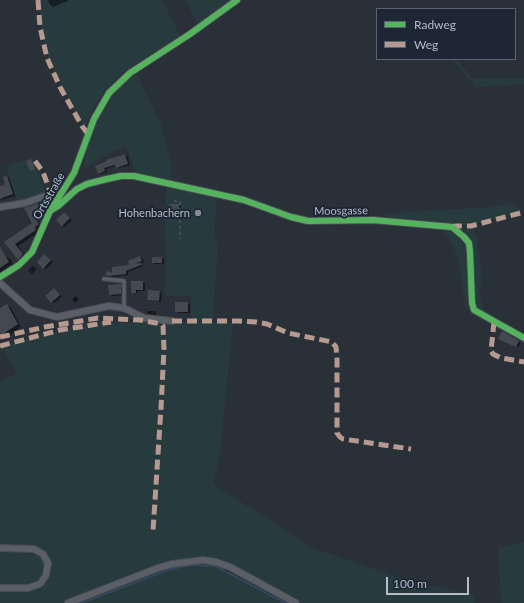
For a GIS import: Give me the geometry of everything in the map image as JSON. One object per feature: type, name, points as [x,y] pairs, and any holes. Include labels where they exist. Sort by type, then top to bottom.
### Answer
[{"type":"street","name":"Ortsstraße","points":[[0,277],[19,265],[30,255],[50,211],[74,173],[94,119],[103,103],[120,82],[130,73],[190,34],[237,0]]},
{"type":"street","name":"Moosgasse","points":[[50,211],[77,189],[87,184],[114,177],[134,176],[244,200],[291,217],[308,221],[373,220],[452,227],[464,237],[468,243],[470,252],[472,303],[474,310],[524,338]]},
{"type":"street","points":[[0,207],[26,203],[62,192]]},
{"type":"street","points":[[0,283],[30,310],[57,317],[108,306],[124,308],[144,318],[172,321]]},
{"type":"street","points":[[0,548],[34,549],[43,554],[48,564],[46,575],[37,585],[28,588],[0,588]]},
{"type":"street","points":[[68,603],[158,568],[172,564],[203,560],[216,562],[235,570],[296,603]]},
{"type":"lane","points":[[104,278],[124,281],[124,308]]},
{"type":"path","points":[[174,200],[180,202],[180,239]]},
{"type":"green space","points":[[39,0],[162,0],[181,38],[143,59],[121,74],[106,88],[94,107],[86,125],[83,126],[61,87],[48,58],[41,27]]},
{"type":"green space","points":[[186,0],[232,0],[198,26]]},
{"type":"green space","points":[[453,60],[457,60],[473,79],[524,79],[524,84],[476,87]]},
{"type":"green space","points":[[136,73],[161,125],[172,166],[171,182],[136,173],[126,146],[105,156],[84,169],[85,160],[83,159],[90,135],[101,110],[112,94]]},
{"type":"green space","points":[[32,157],[46,194],[19,203],[6,167]]},
{"type":"green space","points":[[166,186],[217,198],[214,238],[218,239],[213,323],[233,322],[220,454],[213,484],[315,549],[415,583],[474,594],[475,603],[303,603],[215,561],[193,557],[166,563],[63,603],[0,603],[0,382],[17,373],[0,346],[93,322],[191,323],[191,296],[165,296],[166,239],[164,236]]},
{"type":"green space","points":[[508,203],[522,210],[490,221],[469,225],[404,221],[379,214],[491,207]]},
{"type":"green space","points":[[440,228],[453,230],[459,235],[465,244],[468,265],[468,310],[465,305],[458,257],[448,236]]},
{"type":"green space","points":[[473,228],[477,239],[482,275],[480,290],[481,302],[485,310],[499,319],[481,311],[476,306],[472,242],[469,236],[462,229]]},
{"type":"green space","points":[[524,542],[524,603],[501,603],[498,548]]},
{"type":"green space","points":[[193,564],[215,565],[287,603],[77,603],[171,567]]},
{"type":"building","points":[[125,154],[128,164],[116,168],[115,165],[104,168],[105,171],[98,174],[95,166],[107,161],[106,160]]},
{"type":"building","points":[[31,159],[35,169],[30,171],[26,161]]},
{"type":"building","points":[[7,176],[13,194],[0,199],[0,186],[5,185],[3,177]]},
{"type":"building","points":[[43,202],[46,208],[33,215],[39,224],[35,227],[36,230],[15,244],[23,254],[18,260],[4,242],[32,223],[24,208]]},
{"type":"building","points":[[169,204],[179,204],[179,218],[169,217]]},
{"type":"building","points":[[64,212],[70,218],[62,226],[56,220]]},
{"type":"building","points":[[0,247],[9,262],[0,268]]},
{"type":"building","points":[[44,254],[51,260],[43,269],[37,262]]},
{"type":"building","points":[[140,256],[142,261],[136,264],[141,263],[141,265],[126,271],[126,274],[109,276],[105,274],[107,271],[112,273],[112,267],[129,265],[128,261]]},
{"type":"building","points":[[152,257],[162,257],[162,263],[152,263]]},
{"type":"building","points":[[131,281],[143,281],[143,290],[136,290],[136,293],[131,293]]},
{"type":"building","points":[[121,284],[121,294],[109,295],[108,285]]},
{"type":"building","points":[[54,288],[60,295],[51,303],[45,296]]},
{"type":"building","points":[[148,290],[160,291],[159,301],[147,300]]},
{"type":"building","points":[[175,302],[188,302],[188,312],[175,312]]},
{"type":"building","points":[[7,304],[18,324],[0,336],[0,308]]},
{"type":"building","points":[[502,331],[519,341],[516,347],[498,339]]},
{"type":"waterway","points":[[82,603],[171,569],[193,565],[215,566],[285,603]]},
{"type":"marked path","points":[[38,0],[40,27],[47,58],[60,87],[88,134]]},
{"type":"marked path","points":[[35,161],[43,172],[51,194]]},
{"type":"marked path","points":[[452,227],[471,226],[524,212]]},
{"type":"marked path","points":[[0,337],[45,327],[98,318],[140,320],[161,324],[163,326],[164,349],[153,531]]},
{"type":"marked path","points":[[172,321],[256,322],[267,324],[288,333],[332,342],[336,347],[337,359],[337,433],[343,439],[411,449]]},
{"type":"marked path","points":[[0,346],[60,330],[111,322]]},
{"type":"marked path","points":[[494,322],[491,351],[493,354],[501,358],[524,362]]},
{"type":"cycle path","points":[[0,277],[19,265],[32,252],[50,211],[74,173],[94,119],[109,93],[130,73],[190,34],[237,0]]},
{"type":"cycle path","points":[[50,211],[77,189],[87,184],[121,176],[134,176],[244,200],[291,217],[308,221],[373,220],[452,227],[469,243],[472,303],[474,310],[524,338]]},
{"type":"place","name":"Hohenbachern","points":[[198,213]]}]
